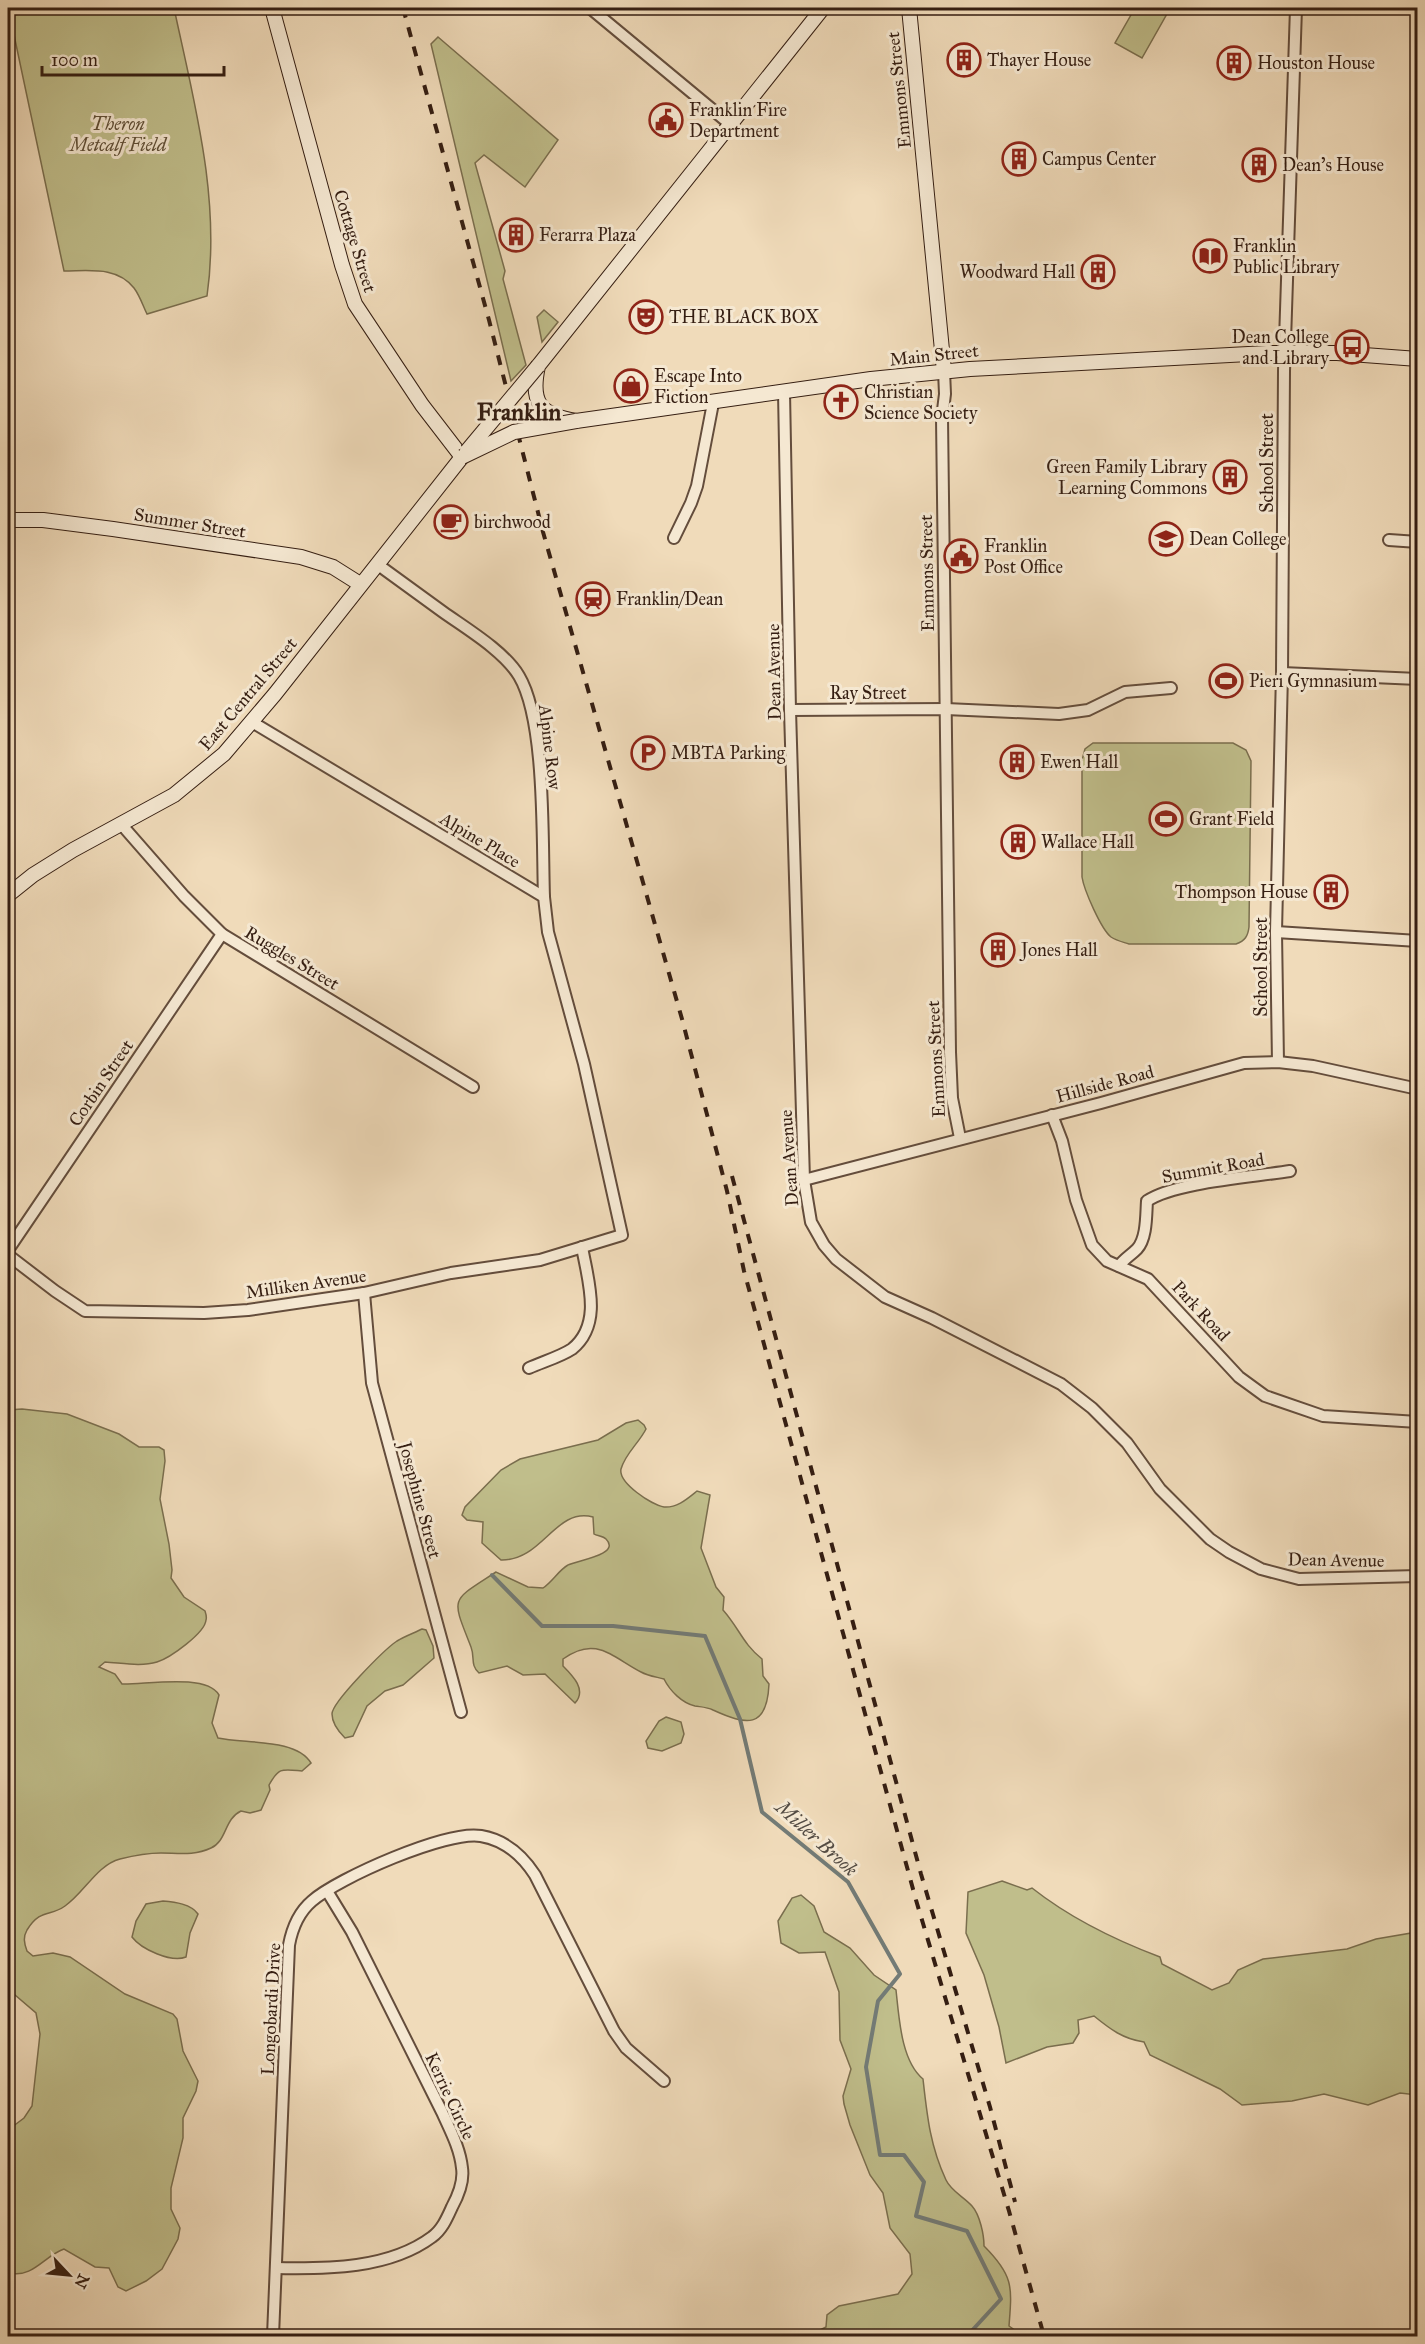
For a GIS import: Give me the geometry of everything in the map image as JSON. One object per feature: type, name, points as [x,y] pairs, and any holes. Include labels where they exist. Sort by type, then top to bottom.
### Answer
[{"type":"main road","name":"Cottage Street","points":[[272,8],[342,265],[355,304],[422,405],[462,457]]},
{"type":"main road","name":"East Central Street","points":[[8,895],[33,875],[174,795],[224,754],[252,722],[462,457],[538,366],[823,8]]},
{"type":"main road","name":"Emmons Street","points":[[909,8],[944,371]]},
{"type":"main road","name":"Main Street","points":[[462,457],[514,432],[576,421],[944,371],[1284,352],[1363,354],[1418,359]]},
{"type":"main road","points":[[538,366],[535,391],[541,408],[553,416],[576,421]]},
{"type":"main road","name":"Summer Street","points":[[8,520],[43,520],[302,557],[333,567],[360,584]]},
{"type":"street","points":[[590,8],[731,124]]},
{"type":"street","name":"School Street","points":[[1278,1062],[1276,932],[1282,673],[1284,352],[1296,8]]},
{"type":"street","name":"Emmons Street","points":[[944,371],[945,394],[942,418],[950,1052],[952,1098],[960,1138]]},
{"type":"street","name":"Dean Avenue","points":[[784,392],[790,710],[804,1180],[811,1222],[836,1259],[885,1297],[932,1318],[1061,1384],[1092,1408],[1126,1443],[1160,1490],[1210,1539],[1230,1552],[1261,1569],[1299,1579],[1418,1576]]},
{"type":"street","points":[[674,538],[697,486],[713,403]]},
{"type":"street","points":[[1389,540],[1418,542]]},
{"type":"street","name":"Alpine Row","points":[[377,564],[473,633],[510,664],[520,678],[533,716],[539,764],[544,897]]},
{"type":"street","points":[[1282,673],[1418,679]]},
{"type":"street","name":"Ray Street","points":[[790,710],[946,709],[1059,714],[1088,710],[1125,692],[1172,688]]},
{"type":"street","name":"Alpine Place","points":[[252,722],[544,897]]},
{"type":"street","name":"Ruggles Street","points":[[121,824],[184,896],[222,934],[473,1087]]},
{"type":"street","name":"Milliken Avenue","points":[[8,1255],[85,1311],[204,1313],[248,1310],[364,1293],[451,1273],[540,1260],[621,1236],[584,1064],[548,932],[544,897]]},
{"type":"street","points":[[1276,932],[1418,941]]},
{"type":"street","name":"Corbin Street","points":[[8,1250],[222,934]]},
{"type":"street","name":"Hillside Road","points":[[804,1180],[1244,1063],[1278,1062],[1313,1066],[1418,1089]]},
{"type":"street","name":"Park Road","points":[[1052,1115],[1062,1141],[1092,1245],[1107,1261],[1148,1279],[1239,1377],[1265,1396],[1323,1416],[1418,1422]]},
{"type":"street","name":"Summit Road","points":[[1119,1266],[1138,1248],[1146,1226],[1147,1201],[1157,1194],[1180,1188],[1290,1172]]},
{"type":"street","points":[[529,1368],[571,1349],[587,1332],[592,1308],[582,1247]]},
{"type":"street","name":"Josephine Street","points":[[364,1293],[372,1383],[461,1712]]},
{"type":"street","name":"Longobardi Drive","points":[[273,2337],[289,1945],[291,1935],[302,1912],[312,1901],[327,1891],[414,1849],[444,1839],[469,1834],[505,1845],[523,1857],[542,1888],[614,2031],[626,2048],[664,2081]]},
{"type":"street","name":"Kerrie Circle","points":[[276,2268],[321,2268],[366,2263],[410,2250],[433,2237],[443,2225],[456,2199],[463,2170],[454,2138],[442,2112],[367,1961],[327,1891]]},
{"type":"green space","name":"Theron Metcalf Field","points":[[46,8],[174,8],[197,115],[208,187],[211,223],[207,296],[147,314],[134,288],[119,276],[102,271],[64,271],[10,16]]},
{"type":"green space","points":[[1135,8],[1160,8],[1168,12],[1142,58],[1115,43]]},
{"type":"green space","points":[[438,37],[558,140],[525,187],[484,155],[475,163],[505,271],[503,279],[526,365],[511,381],[431,44]]},
{"type":"green space","points":[[544,310],[558,322],[542,342],[537,317]]},
{"type":"green space","name":"Grant Field","points":[[1093,743],[1233,743],[1246,750],[1251,761],[1249,927],[1244,940],[1236,944],[1129,944],[1107,933],[1093,909],[1082,877],[1082,760],[1085,749]]},
{"type":"green space","points":[[22,1409],[67,1414],[119,1434],[139,1447],[159,1447],[164,1450],[165,1461],[160,1499],[169,1544],[171,1578],[184,1597],[205,1611],[206,1620],[193,1638],[163,1660],[145,1664],[105,1662],[99,1667],[115,1674],[122,1684],[188,1682],[212,1688],[219,1695],[212,1723],[218,1738],[269,1743],[294,1749],[311,1763],[302,1771],[279,1772],[269,1785],[270,1790],[261,1810],[250,1813],[241,1811],[235,1815],[220,1840],[211,1848],[192,1853],[140,1855],[112,1862],[104,1867],[65,1906],[41,1916],[32,1923],[26,1933],[24,1940],[26,1948],[33,1956],[53,1953],[70,1957],[125,1994],[173,2014],[177,2019],[183,2051],[198,2081],[196,2091],[183,2118],[183,2138],[171,2188],[171,2209],[180,2228],[178,2239],[162,2269],[146,2281],[126,2291],[118,2287],[109,2268],[95,2267],[64,2249],[25,2272],[10,2273],[8,2266],[8,2130],[24,2118],[32,2106],[40,2034],[36,2013],[8,1989],[8,1410]]},
{"type":"green space","points":[[638,1420],[646,1429],[621,1469],[621,1475],[630,1487],[644,1498],[664,1507],[678,1504],[697,1491],[710,1495],[701,1548],[716,1587],[724,1597],[723,1610],[750,1648],[762,1659],[763,1676],[769,1684],[764,1710],[753,1720],[735,1719],[708,1708],[690,1704],[677,1696],[664,1679],[644,1673],[604,1651],[595,1649],[575,1652],[563,1659],[563,1666],[579,1688],[580,1693],[575,1703],[545,1674],[523,1675],[507,1666],[479,1673],[475,1667],[458,1609],[463,1595],[496,1572],[528,1587],[543,1588],[568,1565],[603,1553],[609,1545],[605,1538],[594,1534],[593,1517],[580,1516],[558,1526],[528,1552],[515,1558],[501,1560],[482,1543],[483,1522],[467,1520],[462,1515],[465,1507],[501,1470],[520,1459],[598,1440],[626,1423]]},
{"type":"green space","points":[[422,1629],[426,1630],[433,1646],[434,1658],[403,1685],[385,1691],[367,1706],[353,1736],[345,1738],[336,1728],[332,1718],[334,1708],[340,1699],[371,1664],[391,1646],[400,1639]]},
{"type":"green space","points":[[666,1717],[681,1722],[684,1734],[681,1743],[662,1751],[648,1748],[646,1741],[659,1721]]},
{"type":"green space","points":[[1002,1881],[1027,1890],[1032,1888],[1077,1919],[1160,1957],[1162,1964],[1212,1990],[1229,1983],[1238,1970],[1263,1959],[1347,1949],[1376,1939],[1411,1933],[1417,1917],[1417,1997],[1412,2020],[1414,2029],[1417,2030],[1417,2095],[1400,2093],[1368,2105],[1324,2094],[1292,2101],[1242,2105],[1220,2089],[1150,2055],[1144,2042],[1117,2033],[1094,2016],[1078,2020],[1079,2033],[1073,2043],[1047,2047],[1006,2063],[999,2027],[984,1975],[966,1933],[968,1892]]},
{"type":"green space","points":[[801,1895],[814,1906],[824,1932],[850,1948],[874,1975],[896,1990],[902,2038],[910,2061],[923,2079],[936,2155],[948,2184],[972,2206],[977,2214],[984,2246],[1006,2274],[1011,2301],[1009,2326],[1023,2336],[808,2336],[826,2327],[827,2315],[839,2306],[898,2294],[912,2274],[910,2254],[890,2228],[883,2193],[870,2175],[844,2104],[843,2096],[851,2069],[840,2040],[839,1992],[825,1952],[799,1953],[781,1943],[778,1921],[792,1898]]},
{"type":"green space","points":[[163,1901],[187,1906],[198,1914],[190,1933],[186,1957],[172,1958],[157,1954],[136,1942],[132,1937],[136,1921],[146,1904]]},
{"type":"waterway","name":"Miller Brook","points":[[492,1575],[542,1626],[613,1626],[705,1636],[740,1719],[762,1812],[848,1882],[900,1974],[878,2001],[866,2067],[880,2155],[904,2155],[924,2182],[916,2216],[967,2231],[1001,2299],[967,2336]]},
{"type":"railway","points":[[403,8],[489,320],[543,532],[682,1019],[727,1191],[744,1271],[916,1900],[1044,2336]]},
{"type":"railway","points":[[732,1176],[921,1874],[990,2107],[1015,2202]]},
{"type":"place","name":"Thayer House","points":[[964,60]]},
{"type":"place","name":"Houston House","points":[[1234,63]]},
{"type":"place","name":"Franklin Fire Department","points":[[666,120]]},
{"type":"place","name":"Campus Center","points":[[1019,159]]},
{"type":"place","name":"Dean's House","points":[[1259,165]]},
{"type":"place","name":"Ferarra Plaza","points":[[516,235]]},
{"type":"place","name":"Franklin Public Library","points":[[1210,256]]},
{"type":"place","name":"Woodward Hall","points":[[1098,272]]},
{"type":"place","name":"THE BLACK BOX","points":[[646,317]]},
{"type":"place","name":"Dean College and Library","points":[[1352,347]]},
{"type":"place","name":"Escape Into Fiction","points":[[631,386]]},
{"type":"place","name":"Christian Science Society","points":[[841,402]]},
{"type":"place","name":"Green Family Library Learning Commons","points":[[1230,477]]},
{"type":"place","name":"birchwood","points":[[451,522]]},
{"type":"place","name":"Dean College","points":[[1166,539]]},
{"type":"place","name":"Franklin Post Office","points":[[961,556]]},
{"type":"place","name":"Franklin/Dean","points":[[593,599]]},
{"type":"place","name":"Pieri Gymnasium","points":[[1226,681]]},
{"type":"place","name":"MBTA Parking","points":[[648,753]]},
{"type":"place","name":"Ewen Hall","points":[[1017,762]]},
{"type":"place","name":"Grant Field","points":[[1166,819]]},
{"type":"place","name":"Wallace Hall","points":[[1018,842]]},
{"type":"place","name":"Thompson House","points":[[1331,892]]},
{"type":"place","name":"Jones Hall","points":[[998,950]]},
{"type":"district","name":"Franklin","points":[[519,412]]}]
